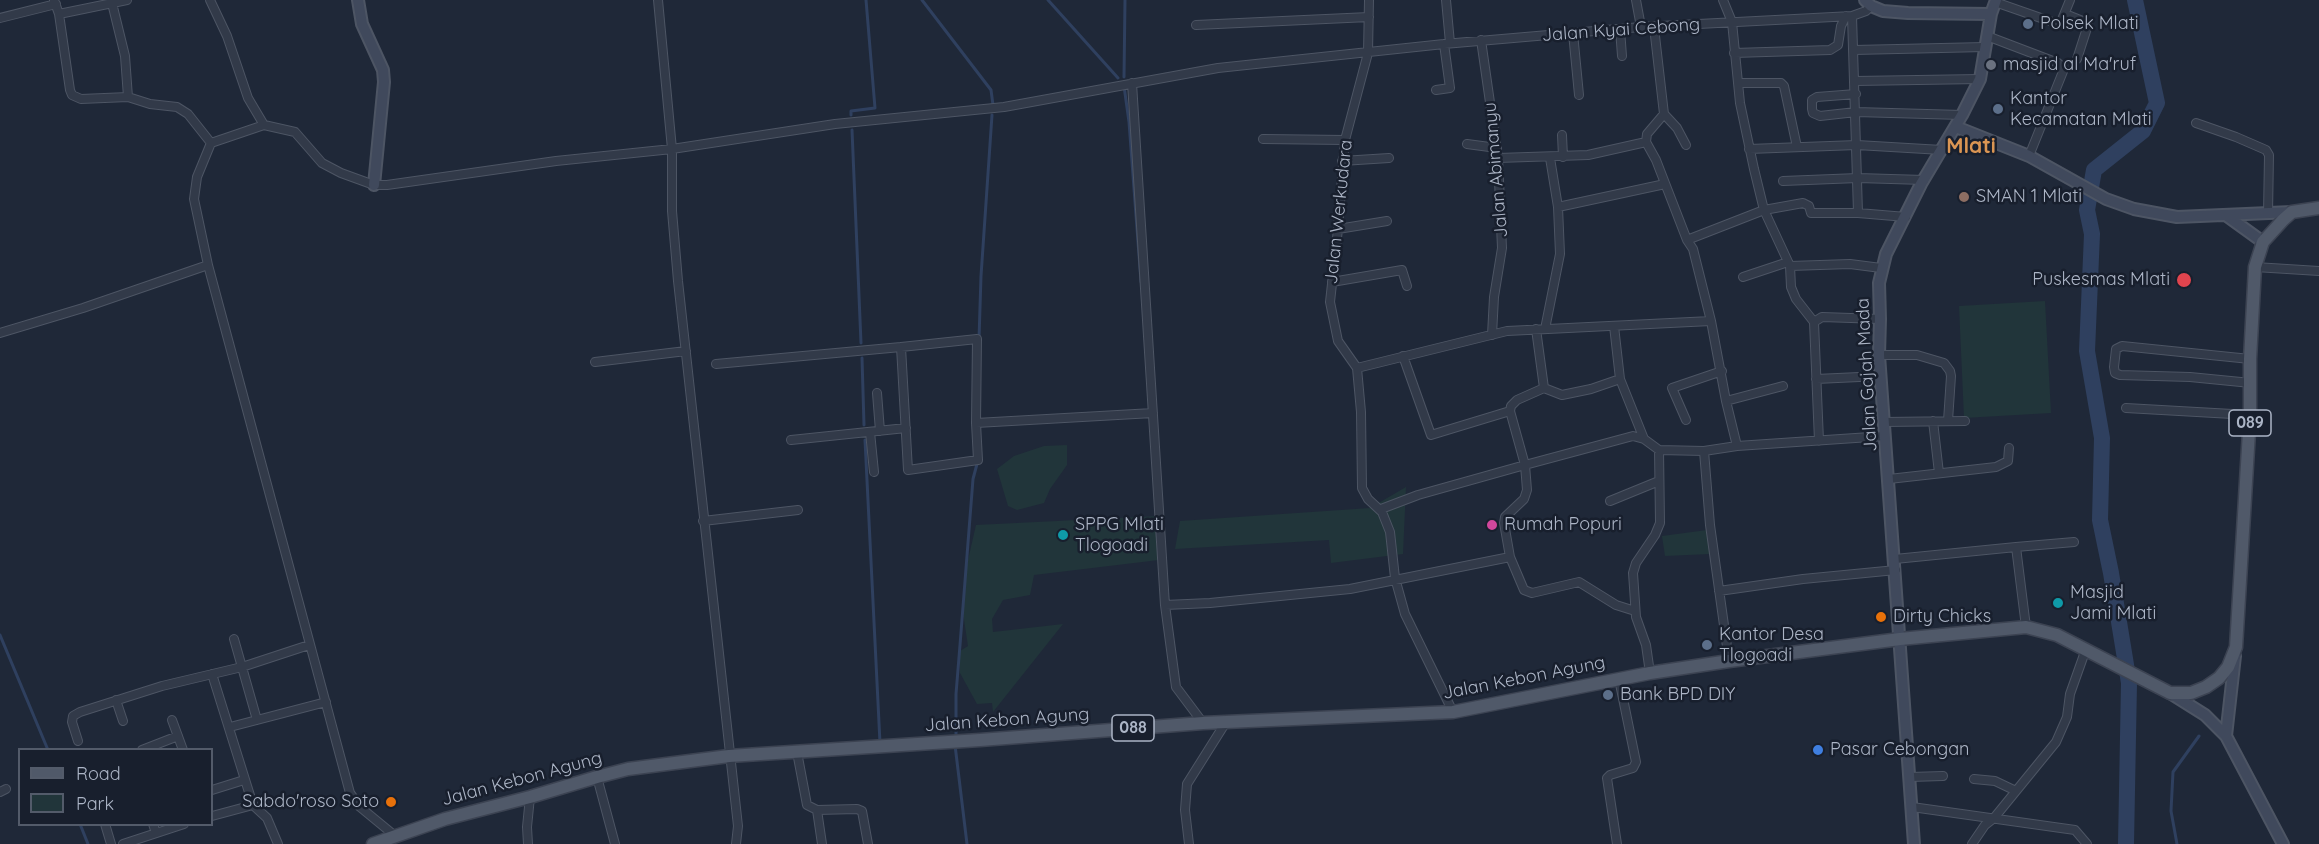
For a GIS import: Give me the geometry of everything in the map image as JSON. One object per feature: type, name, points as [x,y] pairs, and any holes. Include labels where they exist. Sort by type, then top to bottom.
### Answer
[{"type":"main road","points":[[358,0],[362,24],[383,70],[384,82],[374,185]]},
{"type":"main road","name":"Jalan Gajah Mada","points":[[1914,844],[1889,479],[1878,355],[1879,283],[1886,254],[1980,79],[1991,14],[1996,1]]},
{"type":"main road","points":[[1868,3],[1883,11],[1908,14],[1991,14]]},
{"type":"main road","points":[[1956,127],[2029,156],[2106,200],[2134,209],[2177,217],[2268,214],[2319,208]]},
{"type":"main road","name":"089","points":[[2170,693],[2191,693],[2219,678],[2228,667],[2236,647],[2250,415],[2250,359],[2255,267],[2263,242],[2292,212]]},
{"type":"main road","points":[[2226,215],[2263,242]]},
{"type":"main road","name":"Jalan Kebon Agung","points":[[373,844],[445,819],[597,777],[628,770],[729,756],[1203,723],[1453,712],[1650,673],[1729,661],[1900,639],[2026,627],[2057,635],[2170,693]]},
{"type":"main road","points":[[2226,736],[2236,647]]},
{"type":"main road","points":[[2170,693],[2205,715],[2226,736],[2283,844]]},
{"type":"street","points":[[59,14],[127,0]]},
{"type":"street","points":[[210,0],[227,36],[248,98],[264,125]]},
{"type":"street","points":[[658,0],[672,148],[672,212],[703,521],[738,826],[736,844]]},
{"type":"street","name":"Jalan Werkudara","points":[[1357,368],[1338,341],[1330,302],[1342,161],[1345,140],[1368,53],[1369,0]]},
{"type":"street","points":[[1436,90],[1450,88],[1446,0]]},
{"type":"street","points":[[1636,0],[1641,27]]},
{"type":"street","points":[[1723,0],[1731,22],[1740,103],[1764,210],[1789,264],[1791,287],[1796,298],[1814,322],[1819,441]]},
{"type":"street","points":[[1996,1],[2058,24],[2070,0]]},
{"type":"street","points":[[0,18],[55,2],[72,95],[81,99],[128,97],[144,103],[181,108],[211,143]]},
{"type":"street","points":[[112,3],[125,56],[128,97]]},
{"type":"street","name":"Jalan Kyai Cebong","points":[[374,185],[672,148],[835,124],[1004,107],[1218,68],[1481,40],[1641,27],[1849,16],[1866,11],[1868,3]]},
{"type":"street","points":[[2065,14],[2088,25],[2077,59]]},
{"type":"street","points":[[1196,25],[1369,16]]},
{"type":"street","points":[[1734,53],[1830,50],[1838,45],[1840,26],[1849,16]]},
{"type":"street","points":[[1849,16],[1854,50],[1858,213]]},
{"type":"street","points":[[1654,27],[1664,114],[1677,128],[1686,145]]},
{"type":"street","points":[[1620,29],[1622,56]]},
{"type":"street","points":[[1574,33],[1579,95]]},
{"type":"street","name":"Jalan Abimanyu","points":[[1481,40],[1497,148],[1502,248],[1494,297],[1492,335]]},
{"type":"street","points":[[1854,50],[1986,41],[2058,63],[2064,69],[2029,156]]},
{"type":"street","points":[[1855,81],[1980,79]]},
{"type":"street","points":[[1132,83],[1165,605],[1176,687],[1203,723]]},
{"type":"street","points":[[1738,83],[1781,83],[1784,86],[1797,147]]},
{"type":"street","points":[[1856,94],[1817,97],[1812,100],[1813,113],[1820,117],[1856,112],[1962,115]]},
{"type":"street","points":[[1664,114],[1647,134],[1646,142],[1656,160],[1687,240],[1693,249],[1711,321],[1737,446]]},
{"type":"street","points":[[2196,123],[2236,136],[2266,150],[2269,155],[2268,214]]},
{"type":"street","points":[[374,185],[341,173],[322,163],[295,132],[264,125],[211,143],[197,177],[194,193],[208,265],[309,645],[354,800],[394,836]]},
{"type":"street","points":[[1562,135],[1563,157]]},
{"type":"street","points":[[1263,139],[1345,140]]},
{"type":"street","points":[[1498,158],[1588,155],[1646,142]]},
{"type":"street","points":[[1467,144],[1497,148]]},
{"type":"street","points":[[1749,149],[1857,145],[1942,150]]},
{"type":"street","points":[[1342,161],[1389,158]]},
{"type":"street","points":[[1544,388],[1541,329],[1559,263],[1558,207],[1550,158]]},
{"type":"street","points":[[1783,181],[1858,178],[1924,180]]},
{"type":"street","points":[[1558,207],[1665,184]]},
{"type":"street","points":[[1687,240],[1764,210],[1803,203],[1809,206],[1811,213],[1858,213],[1906,217]]},
{"type":"street","points":[[1338,229],[1387,221]]},
{"type":"street","points":[[1743,277],[1789,264],[1850,264],[1881,268]]},
{"type":"street","points":[[0,333],[83,308],[208,265]]},
{"type":"street","points":[[2255,267],[2319,271]]},
{"type":"street","points":[[1332,282],[1402,270],[1407,286]]},
{"type":"street","points":[[1814,322],[1822,317],[1880,319]]},
{"type":"street","points":[[1453,712],[1405,614],[1395,578],[1390,532],[1381,509],[1368,499],[1362,488],[1361,412],[1357,368],[1507,331],[1711,321]]},
{"type":"street","points":[[1614,326],[1620,380],[1644,439]]},
{"type":"street","points":[[716,364],[976,339],[978,460],[908,470],[901,347]]},
{"type":"street","points":[[2250,359],[2122,346],[2116,349],[2114,368],[2115,372],[2121,375],[2190,377],[2251,383]]},
{"type":"street","points":[[595,362],[686,351]]},
{"type":"street","points":[[1878,355],[1917,355],[1944,363],[1951,376],[1948,421]]},
{"type":"street","points":[[1403,356],[1431,435],[1510,411]]},
{"type":"street","points":[[1686,420],[1672,388],[1722,371]]},
{"type":"street","points":[[1816,379],[1881,376]]},
{"type":"street","points":[[1620,380],[1563,395],[1544,388],[1517,400],[1511,406],[1510,411],[1525,465],[1526,495],[1508,513],[1504,523],[1510,557],[1524,590],[1532,593],[1579,582],[1616,605],[1635,611]]},
{"type":"street","points":[[1726,401],[1783,386]]},
{"type":"street","points":[[877,393],[880,431]]},
{"type":"street","points":[[2126,408],[2250,415]]},
{"type":"street","points":[[976,423],[1153,413]]},
{"type":"street","points":[[1884,422],[1965,420]]},
{"type":"street","points":[[1933,421],[1939,473]]},
{"type":"street","points":[[791,440],[906,428]]},
{"type":"street","points":[[870,432],[874,472]]},
{"type":"street","points":[[1381,509],[1418,495],[1633,436],[1644,439],[1659,450],[1704,451],[1737,446],[1885,436]]},
{"type":"street","points":[[1889,479],[2003,465],[2010,459],[2009,448]]},
{"type":"street","points":[[1650,673],[1646,645],[1635,611],[1633,573],[1636,563],[1656,535],[1660,523],[1659,450]]},
{"type":"street","points":[[1704,451],[1710,525],[1729,661]]},
{"type":"street","points":[[1610,501],[1659,481]]},
{"type":"street","points":[[703,521],[798,510]]},
{"type":"street","points":[[1719,591],[2016,547],[2074,542]]},
{"type":"street","points":[[2016,547],[2026,627]]},
{"type":"street","points":[[1165,605],[1305,595],[1350,589],[1395,578],[1510,557]]},
{"type":"street","points":[[234,639],[257,720]]},
{"type":"street","points":[[78,741],[72,722],[74,716],[116,700],[242,667],[309,645]]},
{"type":"street","points":[[1972,844],[1985,825],[1994,818],[2056,742],[2067,717],[2070,694],[2086,649]]},
{"type":"street","points":[[212,674],[230,727],[244,780],[254,805],[267,818],[278,844]]},
{"type":"street","points":[[1617,844],[1607,778],[1633,768],[1636,762],[1619,679]]},
{"type":"street","points":[[116,700],[123,721]]},
{"type":"street","points":[[230,727],[326,702]]},
{"type":"street","points":[[172,720],[182,748]]},
{"type":"street","points":[[1189,844],[1185,810],[1187,784],[1226,722]]},
{"type":"street","points":[[147,748],[178,736]]},
{"type":"street","points":[[797,752],[807,806],[818,810],[857,809],[862,812],[868,844]]},
{"type":"street","points":[[1910,777],[1943,776]]},
{"type":"street","points":[[597,777],[615,844]]},
{"type":"street","points":[[213,790],[244,780]]},
{"type":"street","points":[[1974,780],[1995,780],[2016,791]]},
{"type":"street","points":[[528,844],[530,797]]},
{"type":"street","points":[[213,816],[254,805]]},
{"type":"street","points":[[1912,807],[2075,830],[2087,844]]},
{"type":"street","points":[[818,810],[822,844]]},
{"type":"street","points":[[105,826],[111,844]]},
{"type":"street","points":[[153,826],[156,833]]},
{"type":"street","points":[[123,844],[180,826]]},
{"type":"green space","points":[[2045,301],[2051,413],[1964,418],[1959,306]]},
{"type":"green space","points":[[1067,445],[1067,465],[1050,489],[1044,503],[1017,510],[1008,506],[997,469],[1014,456],[1044,446]]},
{"type":"green space","points":[[1406,487],[1403,554],[1331,563],[1329,540],[1175,549],[1180,521],[1370,508]]},
{"type":"green space","points":[[1158,516],[1159,560],[1034,575],[1030,595],[1003,600],[992,619],[993,632],[1063,624],[993,712],[992,703],[977,704],[960,673],[960,651],[968,646],[962,606],[965,573],[976,525]]},
{"type":"green space","points":[[1707,530],[1710,554],[1665,556],[1662,536]]},
{"type":"waterway","points":[[851,115],[851,111],[875,108],[866,0]]},
{"type":"waterway","points":[[922,0],[991,90],[993,105]]},
{"type":"waterway","points":[[1048,0],[1118,78]]},
{"type":"waterway","points":[[1124,77],[1125,0]]},
{"type":"waterway","points":[[2126,844],[2129,683],[2100,520],[2102,438],[2087,351],[2092,234],[2087,210],[2094,170],[2143,131],[2157,103],[2135,0]]},
{"type":"waterway","points":[[1124,86],[1129,122],[1141,282]]},
{"type":"waterway","points":[[979,339],[992,115]]},
{"type":"waterway","points":[[852,130],[861,343]]},
{"type":"waterway","points":[[862,358],[864,425]]},
{"type":"waterway","points":[[865,440],[880,743]]},
{"type":"waterway","points":[[956,737],[956,694],[973,479],[977,464]]},
{"type":"waterway","points":[[0,635],[47,748]]},
{"type":"waterway","points":[[2177,844],[2171,811],[2173,772],[2199,736]]},
{"type":"waterway","points":[[955,745],[967,844]]},
{"type":"waterway","points":[[81,826],[88,844]]},
{"type":"place","name":"Polsek Mlati","points":[[2028,24]]},
{"type":"place","name":"masjid al Ma'ruf","points":[[1991,65]]},
{"type":"place","name":"Kantor Kecamatan Mlati","points":[[1998,109]]},
{"type":"place","name":"SMAN 1 Mlati","points":[[1964,197]]},
{"type":"place","name":"Puskesmas Mlati","points":[[2184,280]]},
{"type":"place","name":"Rumah Popuri","points":[[1492,525]]},
{"type":"place","name":"SPPG Mlati Tlogoadi","points":[[1063,535]]},
{"type":"place","name":"Masjid Jami Mlati","points":[[2058,603]]},
{"type":"place","name":"Dirty Chicks","points":[[1881,617]]},
{"type":"place","name":"Kantor Desa Tlogoadi","points":[[1707,645]]},
{"type":"place","name":"Bank BPD DIY","points":[[1608,695]]},
{"type":"place","name":"Pasar Cebongan","points":[[1818,750]]},
{"type":"place","name":"Sabdo'roso Soto","points":[[391,802]]},
{"type":"district","name":"Mlati","points":[[1971,147]]}]
